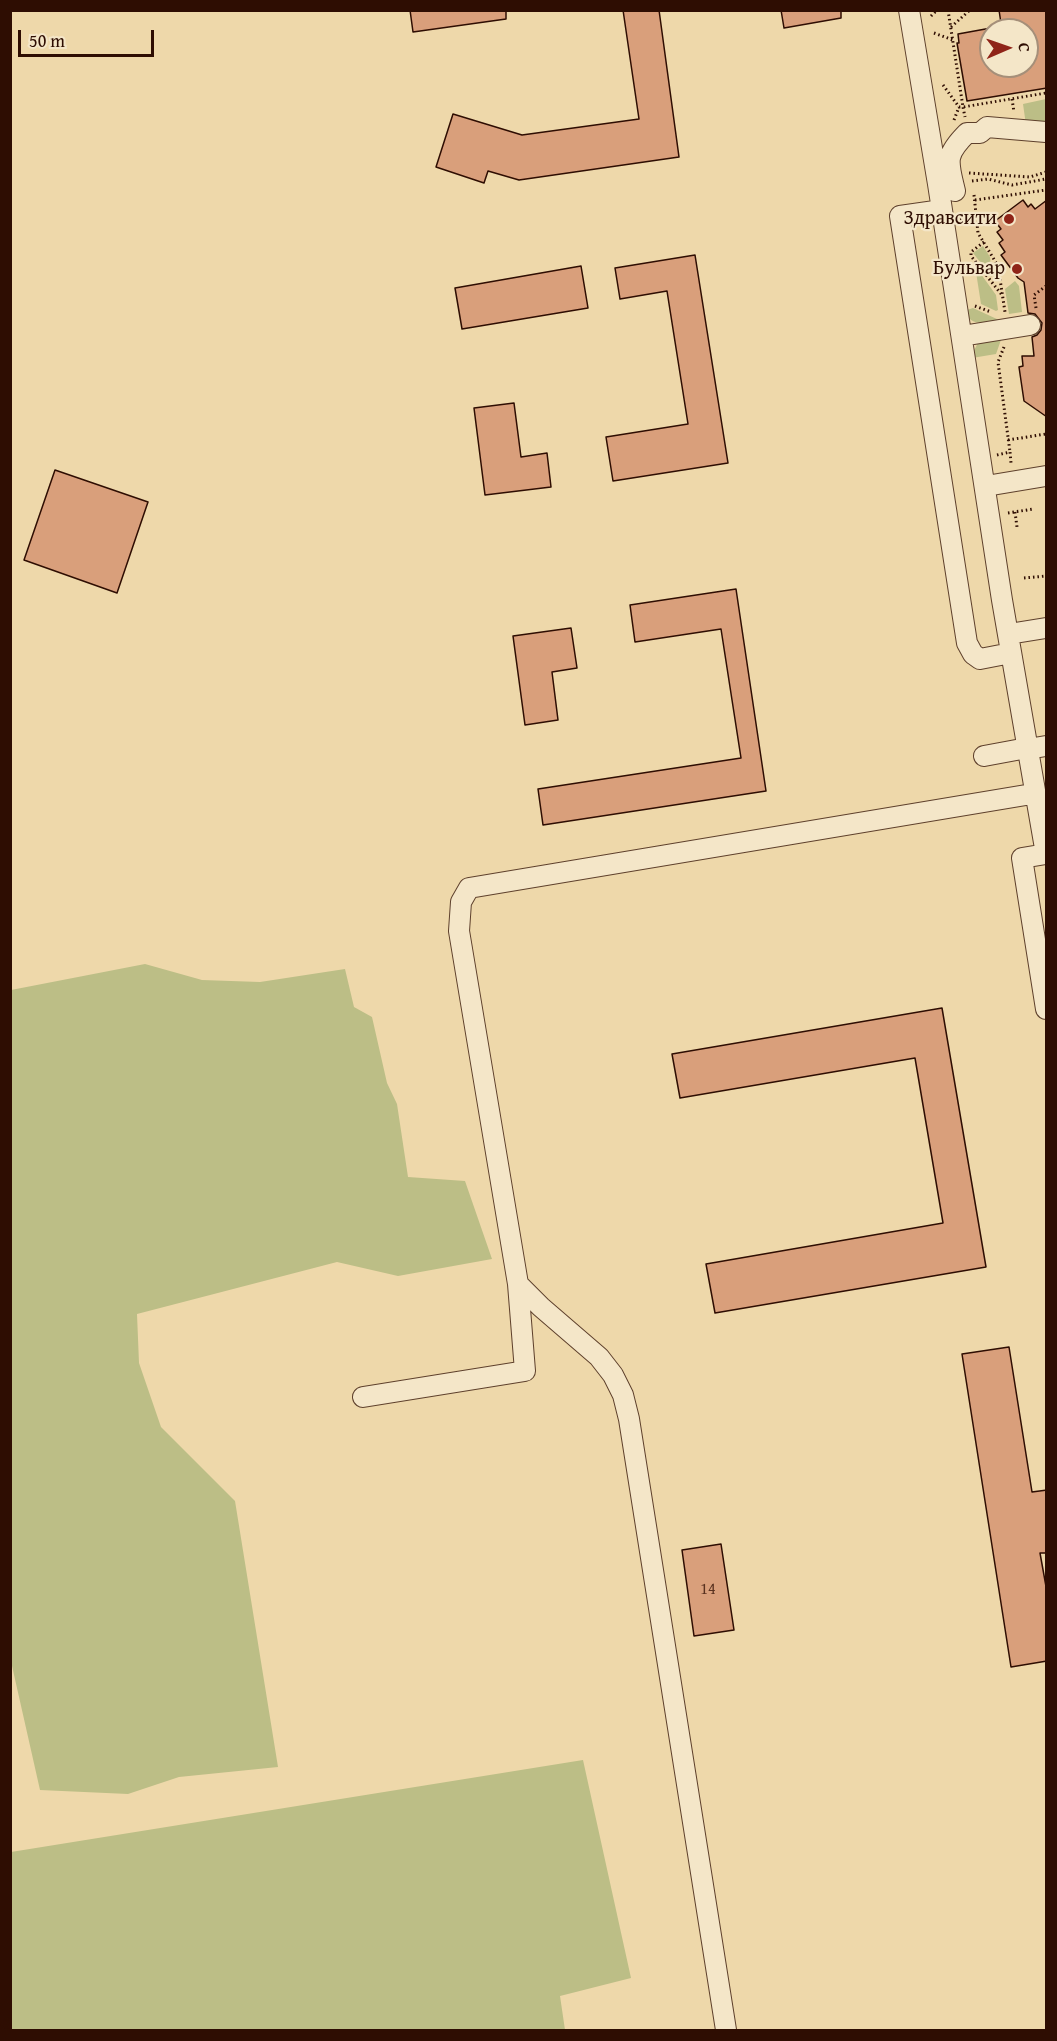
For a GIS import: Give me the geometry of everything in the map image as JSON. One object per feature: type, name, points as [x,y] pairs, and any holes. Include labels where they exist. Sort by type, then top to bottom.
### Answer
[{"type":"street","points":[[909,10],[1011,653],[1034,748],[1046,846],[1022,858],[1039,917],[1047,1009]]},
{"type":"street","points":[[961,185],[948,161],[956,145],[967,134],[980,133],[987,126],[1047,132]]},
{"type":"street","points":[[942,210],[900,216],[932,422],[967,643],[973,654],[980,659],[1011,653]]},
{"type":"street","points":[[962,336],[1030,326]]},
{"type":"street","points":[[986,486],[1047,476]]},
{"type":"street","points":[[1015,633],[1047,628]]},
{"type":"street","points":[[984,756],[1034,748]]},
{"type":"street","points":[[363,1397],[525,1371],[519,1284],[459,931],[461,902],[469,888],[1026,795]]},
{"type":"street","points":[[519,1284],[541,1307],[598,1357],[613,1375],[623,1395],[631,1431],[726,2031]]},
{"type":"path","points":[[931,16],[937,10]]},
{"type":"path","points":[[948,10],[963,107]]},
{"type":"path","points":[[951,27],[970,10]]},
{"type":"path","points":[[934,33],[953,40]]},
{"type":"path","points":[[943,85],[959,107],[1047,93]]},
{"type":"path","points":[[961,185],[1030,177],[1047,172]]},
{"type":"path","points":[[961,185],[988,179],[1012,185],[1047,179]]},
{"type":"path","points":[[961,185],[975,200],[978,233],[998,266],[1006,319]]},
{"type":"path","points":[[975,200],[1047,190]]},
{"type":"path","points":[[984,242],[971,252],[971,256],[1003,297]]},
{"type":"path","points":[[971,306],[977,305],[996,315]]},
{"type":"path","points":[[1005,345],[998,362],[1011,465]]},
{"type":"path","points":[[1008,440],[1047,434]]},
{"type":"path","points":[[988,457],[1010,453]]},
{"type":"path","points":[[1006,513],[1033,509]]},
{"type":"path","points":[[1015,512],[1017,527]]},
{"type":"path","points":[[1024,578],[1047,576]]},
{"type":"green space","points":[[1046,99],[1046,128],[1026,125],[1023,104]]},
{"type":"green space","points":[[983,246],[990,257],[992,277],[973,253]]},
{"type":"green space","points":[[978,270],[996,295],[998,310],[996,311],[981,304],[976,272]]},
{"type":"green space","points":[[1015,281],[1019,286],[1022,312],[1009,314],[1005,289]]},
{"type":"green space","points":[[973,308],[999,320],[974,322],[964,311]]},
{"type":"green space","points":[[1002,337],[996,354],[972,358],[978,343]]},
{"type":"green space","points":[[145,964],[202,980],[260,982],[345,969],[354,1007],[372,1017],[387,1083],[397,1104],[408,1177],[465,1181],[492,1259],[398,1276],[337,1262],[137,1314],[139,1363],[161,1427],[235,1501],[278,1767],[179,1777],[128,1794],[40,1790],[10,1657],[11,990]]},
{"type":"green space","points":[[583,1760],[631,1978],[560,1996],[565,2030],[11,2030],[11,1852]]},
{"type":"building","points":[[410,10],[506,10],[506,19],[413,32]]},
{"type":"building","points":[[623,10],[659,10],[679,157],[519,180],[488,171],[484,183],[436,167],[453,114],[522,135],[639,119]]},
{"type":"building","points":[[781,10],[841,10],[841,18],[784,28]]},
{"type":"building","points":[[999,10],[1047,10],[1047,88],[967,101],[957,43],[959,43],[958,34],[979,30],[979,78],[1039,78],[1039,18],[1000,18]]},
{"type":"building","points":[[1023,200],[1028,207],[1031,204],[1035,209],[1047,200],[1047,417],[1024,401],[1019,367],[1023,366],[1022,356],[1034,356],[1032,337],[1041,330],[1042,323],[1035,314],[1028,313],[1024,282],[1018,278],[1001,255],[1005,252],[999,243],[1003,240],[997,232],[1001,229],[995,221]]},
{"type":"building","points":[[695,255],[728,463],[613,481],[606,437],[688,424],[667,291],[620,299],[615,268]]},
{"type":"building","points":[[581,266],[588,308],[462,329],[455,288]]},
{"type":"building","points":[[514,403],[521,457],[547,453],[551,487],[485,495],[474,408]]},
{"type":"building","points":[[55,470],[148,502],[117,593],[24,560]]},
{"type":"building","points":[[736,589],[766,791],[543,825],[538,789],[741,758],[721,629],[635,642],[630,605]]},
{"type":"building","points":[[571,628],[577,668],[552,672],[558,720],[525,725],[513,636]]},
{"type":"building","points":[[942,1008],[986,1267],[715,1313],[706,1264],[943,1223],[915,1058],[680,1098],[672,1054]]},
{"type":"building","points":[[1009,1347],[1032,1492],[1047,1490],[1047,1553],[1040,1553],[1047,1592],[1047,1661],[1011,1667],[962,1354]]},
{"type":"building","points":[[721,1544],[734,1630],[694,1636],[682,1550]]},
{"type":"place","name":"Здравсити","points":[[1009,219]]},
{"type":"place","name":"Бульвар","points":[[1017,269]]}]
